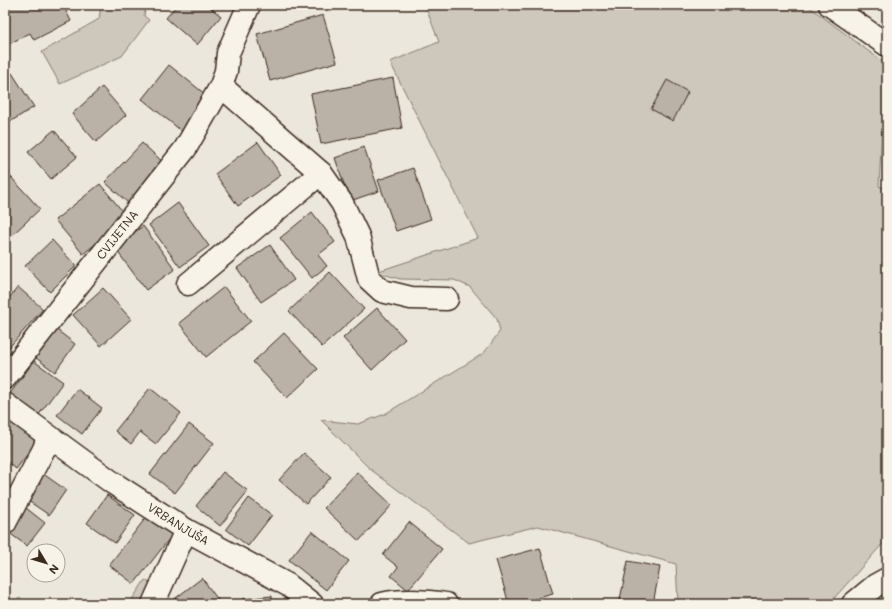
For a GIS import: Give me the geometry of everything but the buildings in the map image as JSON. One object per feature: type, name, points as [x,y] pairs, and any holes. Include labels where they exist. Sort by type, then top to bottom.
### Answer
[{"type":"street","name":"CVIJETNA","points":[[5,378],[185,149],[221,86],[226,71],[228,53],[249,5]]},
{"type":"street","points":[[830,5],[887,45]]},
{"type":"street","points":[[221,86],[321,173],[342,203],[358,236],[369,279],[382,291],[411,298],[447,299]]},
{"type":"street","points":[[188,284],[321,173]]},
{"type":"street","name":"VRBANJUŠA","points":[[5,404],[48,437],[113,483],[186,530],[288,585],[312,604]]},
{"type":"street","points":[[5,523],[44,450],[48,437]]},
{"type":"street","points":[[153,604],[186,530]]},
{"type":"street","points":[[853,604],[876,585],[887,579]]},
{"type":"street","points":[[382,604],[389,602],[428,601],[446,604]]},
{"type":"shaded area","points":[[101,5],[146,5],[144,16],[149,20],[122,56],[60,84],[42,52],[99,19]]},
{"type":"shaded area","points":[[425,5],[807,5],[887,65],[887,126],[882,126],[879,186],[887,189],[887,539],[827,604],[678,604],[676,564],[538,526],[469,543],[370,469],[321,420],[358,424],[385,414],[484,353],[500,331],[497,319],[470,287],[454,280],[400,279],[376,272],[478,238],[390,62],[439,42]]},
{"type":"shaded area","points":[[145,580],[152,584],[143,604],[129,604]]}]
